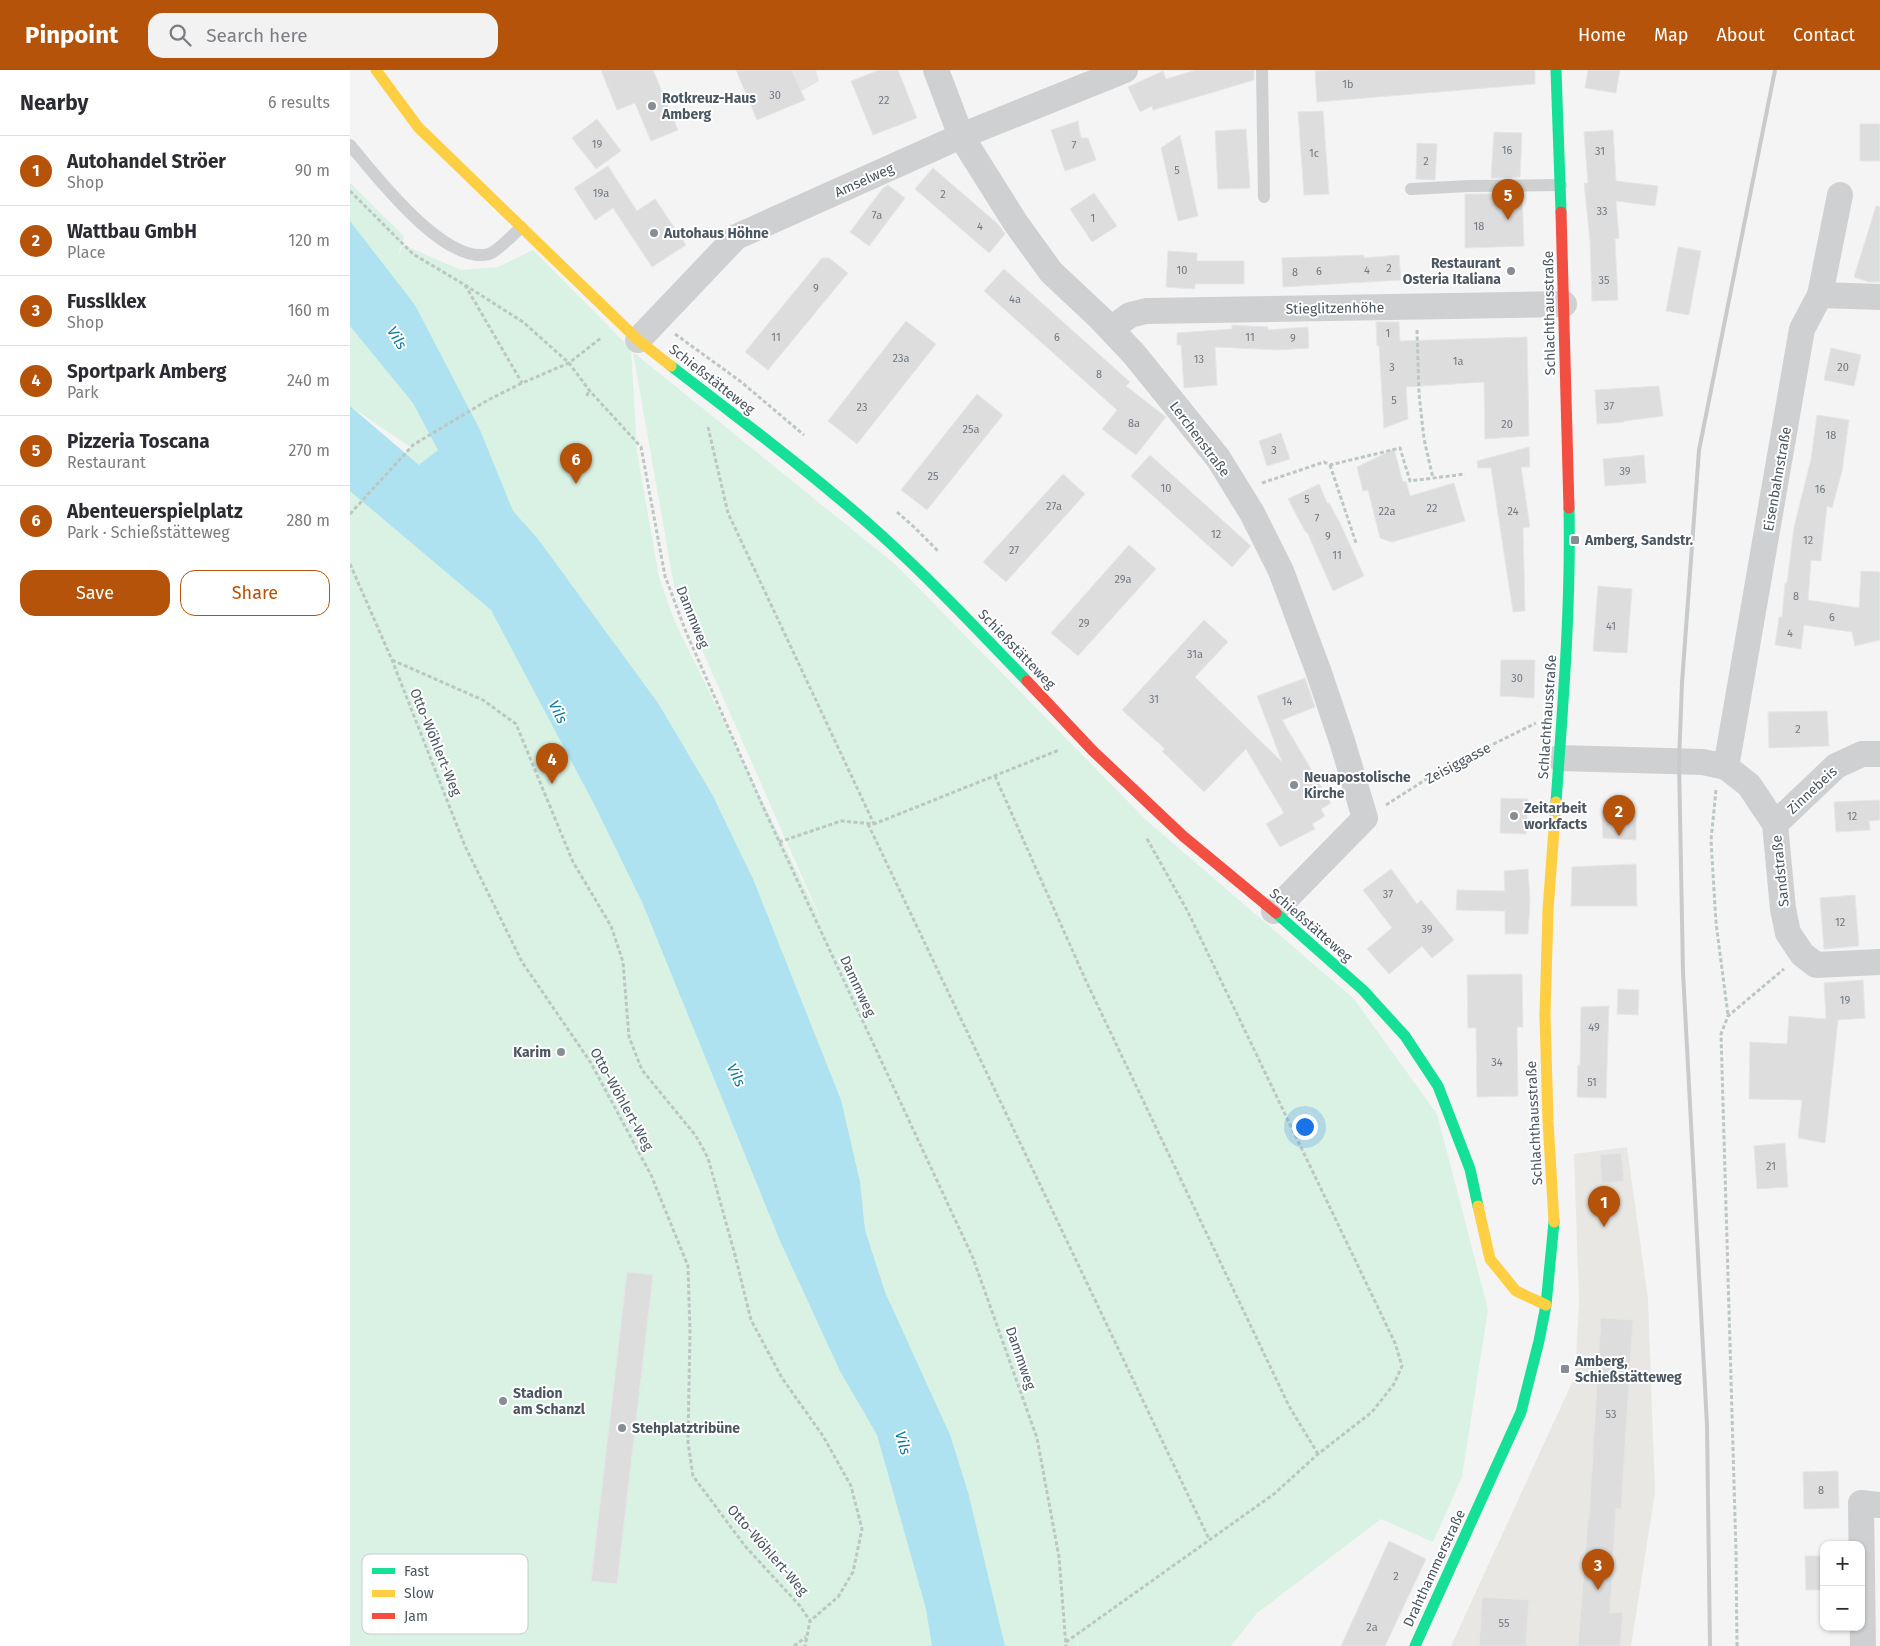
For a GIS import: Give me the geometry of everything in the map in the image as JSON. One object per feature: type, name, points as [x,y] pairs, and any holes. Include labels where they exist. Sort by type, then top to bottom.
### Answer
[{"type":"street","name":"Schießstätteweg","points":[[376,70],[418,126],[562,268],[630,331],[706,394],[802,468],[880,533],[950,601],[1093,751],[1183,836],[1274,911],[1363,990],[1405,1036],[1438,1086],[1470,1169],[1490,1259],[1516,1291],[1546,1305]]},
{"type":"street","name":"Lerchenstraße","points":[[936,70],[961,136],[1015,222],[1051,272],[1111,329],[1134,354],[1218,458],[1252,513],[1281,571],[1318,670],[1365,818]]},
{"type":"street","name":"Amselweg","points":[[630,331],[736,237],[961,136],[1125,70]]},
{"type":"street","name":"Schlachthausstraße","points":[[1480,1503],[1521,1412],[1546,1305],[1554,1220],[1548,1121],[1545,1015],[1548,910],[1564,709],[1570,569],[1556,70]]},
{"type":"street","name":"Eisenbahnstraße","points":[[1726,767],[1802,329],[1820,295],[1840,195]]},
{"type":"street","points":[[1820,295],[1880,297]]},
{"type":"street","name":"Stieglitzenhöhe","points":[[1111,329],[1130,315],[1146,311],[1564,304]]},
{"type":"street","name":"Zinnebeis","points":[[1775,824],[1836,766],[1862,754],[1880,754]]},
{"type":"street","points":[[1560,758],[1648,762],[1679,761],[1726,767]]},
{"type":"street","name":"Sandstraße","points":[[1726,767],[1749,785],[1775,824],[1783,909],[1788,932],[1802,954]]},
{"type":"street","points":[[1274,911],[1365,818]]},
{"type":"street","points":[[1802,954],[1816,965],[1880,962]]},
{"type":"street","name":"Drahthammerstraße","points":[[1415,1646],[1480,1503]]},
{"type":"street","points":[[1863,1646],[1870,1504]]},
{"type":"lane","points":[[1262,70],[1264,197]]},
{"type":"lane","points":[[350,145],[383,184],[427,230],[468,255],[490,254],[521,227]]},
{"type":"lane","points":[[1411,189],[1560,185]]},
{"type":"path","name":"Dammweg","points":[[350,191],[413,254],[523,322],[568,363],[589,390],[641,446],[665,576],[686,632],[779,842],[973,1258],[1002,1339],[1037,1438],[1059,1557],[1066,1644]]},
{"type":"path","points":[[465,285],[522,383]]},
{"type":"path","points":[[1417,306],[1419,394],[1424,439],[1433,478]]},
{"type":"path","points":[[350,514],[413,445],[488,400],[568,363],[630,331]]},
{"type":"path","points":[[587,396],[589,390]]},
{"type":"path","points":[[706,394],[705,411],[728,513],[874,824]]},
{"type":"path","points":[[1269,480],[1324,462],[1330,465],[1400,448],[1410,481],[1465,474]]},
{"type":"path","points":[[1330,465],[1356,543]]},
{"type":"path","name":"Otto-Wöhlert-Weg","points":[[350,564],[392,660],[465,846],[522,962],[591,1063],[651,1175],[688,1266],[690,1332],[688,1442],[693,1476],[745,1546],[800,1606],[810,1621]]},
{"type":"path","points":[[392,660],[483,700],[516,724],[573,862],[611,926],[623,962],[629,1037],[642,1070],[696,1136],[708,1158],[736,1255],[751,1320],[782,1378],[823,1436],[851,1486],[862,1529],[853,1572],[838,1597],[810,1621],[806,1636],[806,1646]]},
{"type":"path","name":"Zeisiggasse","points":[[1365,818],[1439,771],[1564,709]]},
{"type":"path","points":[[779,842],[841,820],[874,824],[1066,747]]},
{"type":"path","points":[[1726,767],[1715,793],[1711,840],[1716,923],[1728,1016]]},
{"type":"path","points":[[995,776],[1095,999],[1289,1406],[1318,1454]]},
{"type":"path","points":[[868,824],[1209,1539]]},
{"type":"path","points":[[1066,1644],[1209,1539],[1274,1494],[1318,1454],[1372,1412],[1394,1384],[1402,1366],[1395,1343],[1192,920],[1144,835]]},
{"type":"path","points":[[1737,1646],[1736,1542],[1720,1034],[1728,1016],[1802,954]]},
{"type":"path","points":[[794,1646],[806,1636]]},
{"type":"shaded area","points":[[792,70],[816,70],[819,81],[801,91]]},
{"type":"shaded area","points":[[1627,1147],[1648,1299],[1655,1493],[1631,1646],[1451,1646],[1575,1376],[1579,1303],[1574,1154]]},
{"type":"green space","points":[[350,183],[404,236],[397,260],[403,245],[461,270],[498,267],[533,250],[631,349],[637,452],[659,577],[674,620],[826,931],[674,586],[633,352],[896,565],[1145,819],[1354,999],[1437,1114],[1488,1309],[1462,1477],[1433,1542],[1381,1519],[1257,1613],[1231,1646],[1078,1646],[1078,1640],[1077,1646],[350,1646],[350,489],[362,499],[410,447],[350,406]]},
{"type":"water","name":"Vils","points":[[350,221],[415,305],[480,430],[513,511],[538,539],[658,703],[713,796],[753,879],[841,1100],[860,1182],[865,1230],[885,1292],[950,1435],[968,1492],[1005,1646],[932,1646],[926,1609],[877,1435],[840,1371],[781,1243],[642,902],[594,804],[491,610],[350,491],[350,406],[419,465],[438,450],[413,403],[350,326]]},
{"type":"building","name":"Rotkreuz-Haus Amberg","points":[[601,70],[653,70],[678,130],[651,141],[635,103],[617,110]]},
{"type":"building","name":"Rotkreuz-Haus Amberg","points":[[736,70],[792,70],[805,100],[757,120]]},
{"type":"building","points":[[879,70],[898,70],[917,118],[873,135],[851,81]]},
{"type":"building","points":[[1196,70],[1254,70],[1254,80],[1153,110],[1152,106],[1140,112],[1128,87],[1163,71],[1166,79]]},
{"type":"building","points":[[1535,70],[1535,84],[1317,102],[1315,71]]},
{"type":"building","points":[[1588,70],[1620,70],[1616,93],[1585,88]]},
{"type":"building","points":[[1323,111],[1329,194],[1304,195],[1298,112]]},
{"type":"building","points":[[597,119],[621,151],[596,169],[572,138]]},
{"type":"building","points":[[1078,121],[1081,138],[1088,138],[1096,160],[1065,171],[1051,130]]},
{"type":"building","points":[[1860,124],[1880,124],[1880,161],[1860,161]]},
{"type":"building","points":[[1246,129],[1250,188],[1218,189],[1215,131]]},
{"type":"building","points":[[1613,130],[1616,181],[1658,186],[1655,206],[1616,201],[1619,238],[1615,239],[1618,300],[1592,301],[1590,240],[1584,183],[1588,183],[1584,132]]},
{"type":"building","points":[[1494,132],[1522,133],[1520,177],[1491,178]]},
{"type":"building","points":[[1180,135],[1198,216],[1178,221],[1161,148]]},
{"type":"building","points":[[1417,143],[1437,144],[1435,180],[1416,179]]},
{"type":"building","points":[[608,166],[637,211],[655,199],[686,245],[652,267],[613,208],[595,220],[574,188]]},
{"type":"building","points":[[933,168],[999,225],[1005,234],[989,253],[915,189]]},
{"type":"building","points":[[888,185],[905,198],[869,246],[850,232],[883,188]]},
{"type":"building","points":[[1094,193],[1117,226],[1092,242],[1070,209]]},
{"type":"building","points":[[1465,194],[1522,194],[1524,246],[1465,248]]},
{"type":"building","points":[[1876,206],[1880,207],[1880,282],[1869,282],[1854,277]]},
{"type":"building","points":[[1678,247],[1701,251],[1689,315],[1666,311]]},
{"type":"building","points":[[1168,251],[1197,253],[1197,261],[1244,261],[1244,284],[1195,284],[1195,289],[1166,287]]},
{"type":"building","points":[[1364,255],[1364,258],[1399,255],[1401,280],[1283,287],[1282,258]]},
{"type":"building","points":[[822,258],[829,258],[848,273],[768,370],[745,352]]},
{"type":"building","points":[[1004,269],[1130,382],[1126,386],[1166,417],[1136,455],[1102,429],[1117,410],[984,291]]},
{"type":"building","points":[[906,321],[936,344],[857,444],[828,421]]},
{"type":"building","points":[[1376,322],[1399,322],[1400,341],[1527,337],[1529,436],[1485,439],[1484,382],[1406,387],[1408,419],[1384,428]]},
{"type":"building","points":[[1232,325],[1268,327],[1268,330],[1308,327],[1309,348],[1278,350],[1215,347],[1217,385],[1184,388],[1181,345],[1177,345],[1177,333],[1232,329]]},
{"type":"building","points":[[1831,348],[1861,355],[1854,386],[1824,380]]},
{"type":"building","points":[[1659,386],[1663,416],[1597,424],[1595,390]]},
{"type":"building","points":[[977,394],[1003,415],[927,510],[901,490]]},
{"type":"building","points":[[1817,415],[1849,420],[1842,471],[1832,508],[1827,506],[1821,561],[1811,560],[1808,600],[1859,608],[1861,571],[1880,572],[1880,640],[1855,646],[1852,632],[1804,625],[1801,649],[1775,645],[1779,617],[1782,617],[1785,583],[1787,583],[1794,527],[1811,459]]},
{"type":"building","points":[[1281,433],[1290,459],[1267,466],[1259,441]]},
{"type":"building","points":[[1529,447],[1530,467],[1521,467],[1530,527],[1523,528],[1525,611],[1513,612],[1491,468],[1478,468],[1477,461]]},
{"type":"building","points":[[1394,449],[1403,482],[1406,481],[1410,496],[1454,483],[1465,521],[1392,542],[1380,538],[1368,490],[1363,491],[1357,467]]},
{"type":"building","points":[[1150,455],[1251,546],[1232,567],[1131,476]]},
{"type":"building","points":[[1644,455],[1646,483],[1605,486],[1603,459]]},
{"type":"building","points":[[1063,474],[1085,494],[1006,582],[983,562]]},
{"type":"building","points":[[1319,484],[1327,503],[1329,503],[1339,521],[1364,576],[1333,591],[1307,532],[1288,499]]},
{"type":"building","points":[[1129,545],[1156,569],[1078,656],[1051,633]]},
{"type":"building","points":[[1598,586],[1632,589],[1627,653],[1593,651]]},
{"type":"building","points":[[1204,620],[1228,642],[1195,677],[1282,762],[1257,696],[1305,678],[1315,707],[1282,720],[1331,803],[1321,809],[1325,816],[1312,824],[1315,829],[1280,847],[1266,824],[1284,813],[1246,749],[1204,792],[1162,751],[1165,749],[1122,710]]},
{"type":"building","points":[[1501,660],[1535,660],[1534,698],[1500,696]]},
{"type":"building","points":[[1827,711],[1829,746],[1769,748],[1768,712]]},
{"type":"building","name":"Zeitarbeit workfacts","points":[[1501,798],[1528,799],[1526,834],[1500,833]]},
{"type":"building","points":[[1880,800],[1880,820],[1869,821],[1870,830],[1836,832],[1834,802]]},
{"type":"building","points":[[1602,810],[1636,811],[1636,840],[1603,838]]},
{"type":"building","points":[[1636,864],[1637,906],[1571,906],[1572,867]]},
{"type":"building","points":[[1391,869],[1417,904],[1421,900],[1454,940],[1432,958],[1422,946],[1389,974],[1367,949],[1392,928],[1363,890]]},
{"type":"building","points":[[1528,869],[1530,901],[1528,934],[1505,934],[1505,911],[1456,910],[1457,890],[1505,891],[1504,871]]},
{"type":"building","points":[[1855,895],[1859,946],[1824,949],[1820,898]]},
{"type":"building","points":[[1522,974],[1523,1027],[1517,1027],[1518,1096],[1477,1097],[1476,1028],[1468,1028],[1467,975]]},
{"type":"building","points":[[1863,980],[1865,1018],[1838,1020],[1825,1143],[1798,1138],[1802,1100],[1749,1099],[1750,1042],[1787,1044],[1789,1016],[1826,1019],[1824,983]]},
{"type":"building","points":[[1618,989],[1639,990],[1638,1015],[1617,1014]]},
{"type":"building","points":[[1609,1006],[1606,1098],[1577,1097],[1578,1065],[1580,1065],[1581,1007]]},
{"type":"building","points":[[1785,1143],[1788,1187],[1757,1189],[1754,1146]]},
{"type":"building","points":[[1621,1153],[1624,1181],[1602,1183],[1600,1155]]},
{"type":"building","name":"Stehplatztribüne","points":[[627,1272],[653,1275],[617,1584],[591,1581]]},
{"type":"building","points":[[1601,1318],[1633,1320],[1621,1509],[1616,1509],[1610,1613],[1623,1612],[1620,1646],[1578,1646],[1589,1519]]},
{"type":"building","points":[[1838,1471],[1839,1508],[1804,1509],[1803,1472]]},
{"type":"building","points":[[1389,1541],[1426,1559],[1385,1646],[1341,1646]]},
{"type":"building","points":[[1805,1556],[1820,1556],[1820,1590],[1806,1590]]},
{"type":"building","points":[[1482,1597],[1529,1600],[1526,1646],[1479,1646]]},
{"type":"railway","points":[[1710,1646],[1707,1425],[1683,972],[1679,761],[1682,683],[1699,450],[1775,70]]},
{"type":"traffic: fast","points":[[1556,70],[1561,212]]},
{"type":"traffic: fast","points":[[671,366],[803,468],[879,533],[936,587],[1027,681]]},
{"type":"traffic: fast","points":[[1556,802],[1568,618],[1569,508]]},
{"type":"traffic: fast","points":[[1276,913],[1363,990],[1405,1036],[1438,1086],[1470,1169],[1478,1206]]},
{"type":"traffic: fast","points":[[1415,1646],[1521,1412],[1546,1305],[1554,1222]]},
{"type":"traffic: slow","points":[[376,70],[418,127],[638,340],[671,366]]},
{"type":"traffic: slow","points":[[1554,1222],[1548,1121],[1545,1015],[1548,910],[1556,802]]},
{"type":"traffic: slow","points":[[1478,1206],[1490,1259],[1516,1291],[1546,1305]]},
{"type":"traffic: jam","points":[[1561,212],[1569,508]]},
{"type":"traffic: jam","points":[[1027,681],[1093,751],[1183,836],[1276,913]]},
{"type":"place","name":"Rotkreuz-Haus Amberg","points":[[652,106]]},
{"type":"place","name":"Pizzeria Toscana","points":[[1508,220]]},
{"type":"place","name":"Autohaus Höhne","points":[[654,233]]},
{"type":"place","name":"Restaurant Osteria Italiana","points":[[1511,271]]},
{"type":"place","name":"Abenteuerspielplatz","points":[[576,484]]},
{"type":"place","name":"Amberg, Sandstr.","points":[[1575,540]]},
{"type":"place","name":"Sportpark Amberg","points":[[552,784]]},
{"type":"place","name":"Neuapostolische Kirche","points":[[1294,785]]},
{"type":"place","name":"Zeitarbeit workfacts","points":[[1514,816]]},
{"type":"place","name":"Wattbau GmbH","points":[[1619,836]]},
{"type":"place","name":"Karim","points":[[561,1052]]},
{"type":"place","name":"Autohandel Ströer","points":[[1604,1227]]},
{"type":"place","name":"Amberg, Schießstätteweg","points":[[1565,1369]]},
{"type":"place","name":"Stadion am Schanzl","points":[[503,1401]]},
{"type":"place","name":"Stehplatztribüne","points":[[622,1428]]},
{"type":"place","name":"Fusslklex","points":[[1598,1590]]}]
